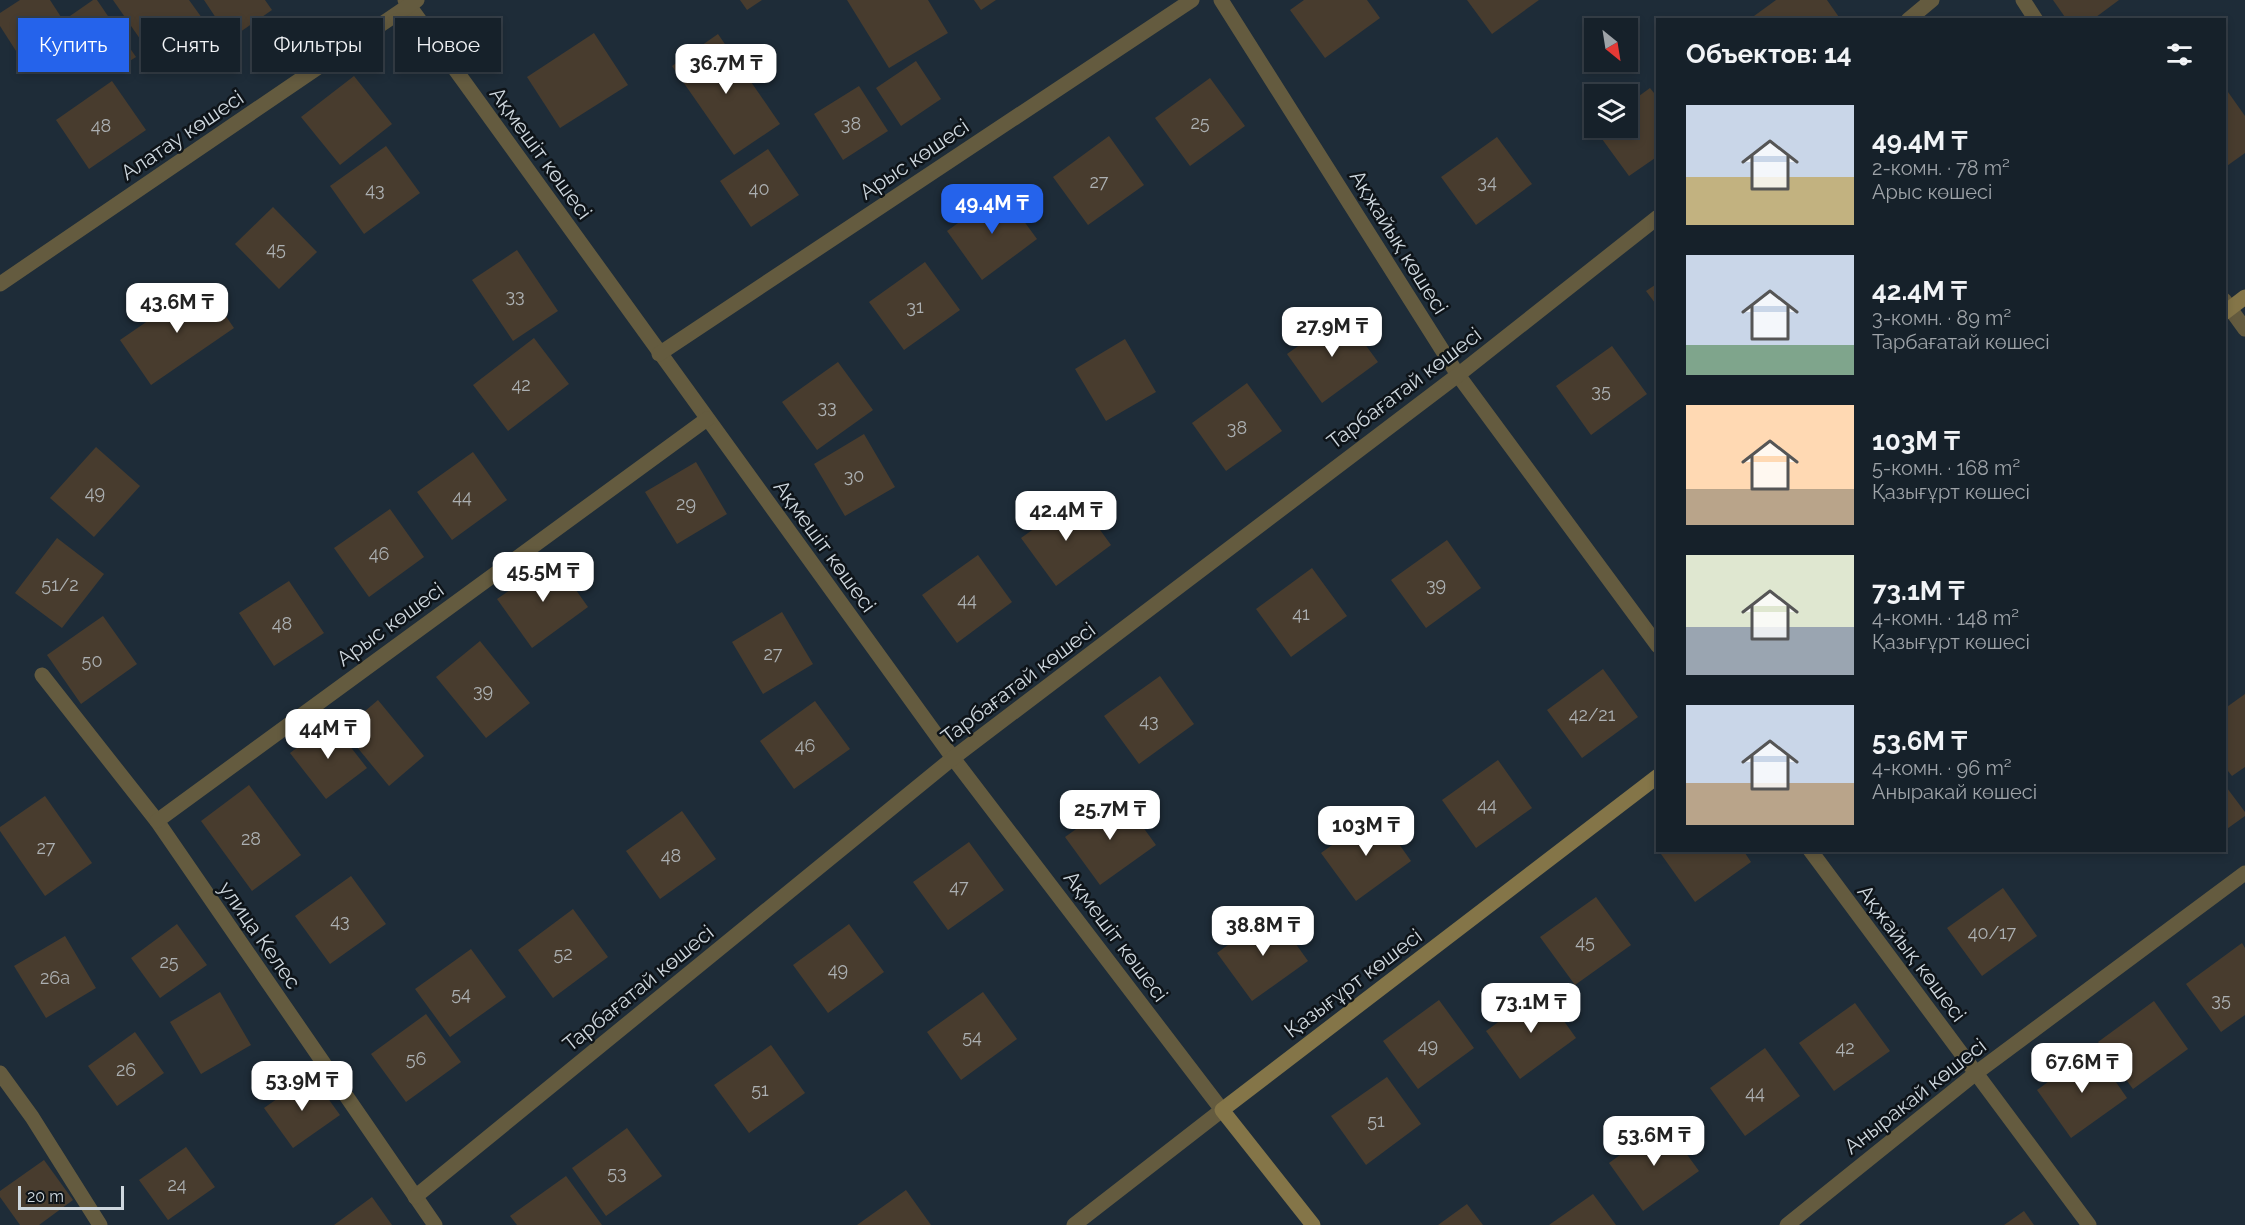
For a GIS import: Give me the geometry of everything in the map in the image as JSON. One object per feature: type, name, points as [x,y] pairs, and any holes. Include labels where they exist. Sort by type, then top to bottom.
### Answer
[{"type":"street","name":"Арыс көшесі","points":[[659,354],[1192,0]]},
{"type":"street","name":"Ақжайық көшесі","points":[[1221,0],[1458,375],[1656,643]]},
{"type":"street","points":[[1910,18],[1932,0]]},
{"type":"street","points":[[2024,0],[2036,18]]},
{"type":"street","name":"Ақмешіт көшесі","points":[[410,2],[659,354],[953,758],[1222,1110]]},
{"type":"street","name":"Алатау көшесі","points":[[0,284],[410,2]]},
{"type":"street","name":"Тарбағатай көшесі","points":[[415,1197],[953,758],[1458,375],[1656,219]]},
{"type":"street","points":[[2245,297],[2226,307],[2245,329]]},
{"type":"street","name":"Арыс көшесі","points":[[157,821],[707,419]]},
{"type":"street","name":"улица Келеc","points":[[42,675],[157,821],[435,1225]]},
{"type":"street","name":"Қазығұрт көшесі","points":[[1074,1225],[1656,778]]},
{"type":"street","name":"Ақжайық көшесі","points":[[1811,852],[2089,1225]]},
{"type":"street","name":"Аныракай көшесі","points":[[1787,1225],[1976,1073],[2245,873]]},
{"type":"street","points":[[0,1073],[32,1117],[100,1225]]},
{"type":"street","points":[[1222,1110],[1313,1225]]},
{"type":"building","points":[[20,0],[50,0],[62,18],[18,18],[18,54],[0,26],[0,13]]},
{"type":"building","points":[[93,0],[97,0],[109,18],[71,18],[70,16]]},
{"type":"building","points":[[113,0],[189,0],[202,18],[141,18],[141,40],[129,23],[129,18],[126,18]]},
{"type":"building","points":[[204,0],[265,0],[272,10],[260,18],[252,18],[252,24],[240,32],[240,18],[216,18]]},
{"type":"building","points":[[740,0],[762,0],[747,10]]},
{"type":"building","points":[[847,0],[928,0],[948,33],[889,68]]},
{"type":"building","points":[[974,0],[996,0],[981,10]]},
{"type":"building","points":[[1304,0],[1367,0],[1380,18],[1325,58],[1290,10]]},
{"type":"building","points":[[1467,0],[1539,0],[1492,34]]},
{"type":"building","points":[[1776,0],[1827,0],[1840,18],[1755,18],[1754,16]]},
{"type":"building","points":[[2053,0],[2119,0],[2095,18],[2066,18]]},
{"type":"building","points":[[594,33],[628,85],[560,128],[527,77]]},
{"type":"building","points":[[718,34],[780,124],[734,155],[672,66]]},
{"type":"building","points":[[129,47],[136,57],[129,61]]},
{"type":"building","points":[[916,61],[941,99],[901,126],[876,88]]},
{"type":"building","points":[[354,76],[392,124],[340,165],[301,117]]},
{"type":"building","points":[[1210,78],[1245,126],[1190,166],[1155,118]]},
{"type":"building","points":[[112,81],[146,130],[89,169],[56,120]]},
{"type":"building","points":[[859,86],[888,131],[843,160],[814,114]]},
{"type":"building","points":[[1650,88],[1656,96],[1656,157],[1629,176],[1601,138],[1638,138],[1638,97]]},
{"type":"building","points":[[2228,92],[2245,116],[2245,153],[2226,167],[2226,93]]},
{"type":"building","points":[[1109,136],[1144,185],[1088,225],[1053,177]]},
{"type":"building","points":[[1497,137],[1532,184],[1476,225],[1441,177]]},
{"type":"building","points":[[386,146],[420,193],[364,234],[330,186]]},
{"type":"building","points":[[768,149],[799,195],[751,227],[720,181]]},
{"type":"building","points":[[1002,191],[1037,239],[982,280],[947,231]]},
{"type":"building","points":[[273,207],[317,252],[279,289],[235,244]]},
{"type":"building","points":[[517,250],[558,311],[513,341],[472,280]]},
{"type":"building","points":[[925,262],[960,310],[904,350],[869,302]]},
{"type":"building","points":[[203,283],[234,328],[151,385],[120,340]]},
{"type":"building","points":[[1656,284],[1656,304],[1646,291]]},
{"type":"building","points":[[1343,314],[1378,362],[1322,403],[1287,354]]},
{"type":"building","points":[[534,338],[569,384],[508,431],[473,385]]},
{"type":"building","points":[[1125,339],[1156,392],[1106,421],[1075,369]]},
{"type":"building","points":[[1612,346],[1647,394],[1591,435],[1556,386]]},
{"type":"building","points":[[838,362],[873,410],[817,450],[782,402]]},
{"type":"building","points":[[1247,383],[1282,431],[1226,471],[1192,423]]},
{"type":"building","points":[[864,434],[895,487],[845,516],[814,464]]},
{"type":"building","points":[[96,447],[140,486],[94,537],[50,498]]},
{"type":"building","points":[[473,452],[507,500],[452,540],[417,492]]},
{"type":"building","points":[[696,462],[727,514],[677,544],[645,492]]},
{"type":"building","points":[[1077,498],[1111,545],[1056,586],[1021,538]]},
{"type":"building","points":[[390,509],[424,557],[369,597],[334,548]]},
{"type":"building","points":[[57,538],[104,574],[62,628],[15,593]]},
{"type":"building","points":[[1447,540],[1481,588],[1426,628],[1391,580]]},
{"type":"building","points":[[978,555],[1012,602],[957,643],[922,595]]},
{"type":"building","points":[[554,559],[588,607],[532,648],[497,599]]},
{"type":"building","points":[[1312,568],[1347,616],[1291,657],[1256,609]]},
{"type":"building","points":[[289,581],[324,633],[274,666],[239,613]]},
{"type":"building","points":[[782,612],[813,664],[763,694],[732,642]]},
{"type":"building","points":[[103,616],[137,664],[81,704],[47,655]]},
{"type":"building","points":[[480,641],[530,703],[486,738],[436,677]]},
{"type":"building","points":[[1603,669],[1638,717],[1582,758],[1547,710]]},
{"type":"building","points":[[1160,676],[1194,724],[1139,764],[1104,716]]},
{"type":"building","points":[[2245,694],[2245,767],[2232,776],[2226,768],[2226,708]]},
{"type":"building","points":[[378,700],[424,756],[389,786],[343,730]]},
{"type":"building","points":[[815,701],[850,749],[794,789],[760,741]]},
{"type":"building","points":[[331,722],[367,768],[326,799],[290,753]]},
{"type":"building","points":[[1498,760],[1532,808],[1476,848],[1442,800]]},
{"type":"building","points":[[249,785],[301,855],[252,891],[201,821]]},
{"type":"building","points":[[2226,787],[2245,812],[2245,816],[2226,830]]},
{"type":"building","points":[[45,796],[92,863],[45,896],[0,831],[0,827]]},
{"type":"building","points":[[1121,797],[1156,845],[1100,885],[1065,837]]},
{"type":"building","points":[[682,811],[716,859],[660,899],[626,851]]},
{"type":"building","points":[[1377,813],[1411,861],[1356,901],[1321,853]]},
{"type":"building","points":[[969,842],[1004,890],[948,930],[913,882]]},
{"type":"building","points":[[1664,852],[1744,852],[1751,862],[1695,902],[1661,854]]},
{"type":"building","points":[[351,876],[386,924],[330,964],[295,916]]},
{"type":"building","points":[[2003,888],[2037,936],[1982,976],[1947,928]]},
{"type":"building","points":[[1596,897],[1631,945],[1575,985],[1540,937]]},
{"type":"building","points":[[573,909],[608,957],[553,998],[518,950]]},
{"type":"building","points":[[1273,912],[1308,961],[1252,1001],[1217,953]]},
{"type":"building","points":[[177,924],[207,965],[160,998],[131,958]]},
{"type":"building","points":[[849,924],[884,972],[828,1013],[793,965]]},
{"type":"building","points":[[65,936],[96,988],[46,1018],[14,966]]},
{"type":"building","points":[[2242,943],[2245,948],[2245,1015],[2221,1032],[2186,984]]},
{"type":"building","points":[[471,949],[506,997],[450,1037],[415,989]]},
{"type":"building","points":[[1542,990],[1576,1038],[1520,1079],[1486,1031]]},
{"type":"building","points":[[220,992],[251,1045],[201,1074],[170,1022]]},
{"type":"building","points":[[983,992],[1017,1039],[961,1080],[927,1032]]},
{"type":"building","points":[[1439,1000],[1474,1048],[1418,1089],[1383,1041]]},
{"type":"building","points":[[2154,1001],[2188,1049],[2133,1089],[2098,1042]]},
{"type":"building","points":[[1855,1003],[1890,1051],[1834,1091],[1799,1043]]},
{"type":"building","points":[[426,1014],[461,1062],[406,1102],[371,1054]]},
{"type":"building","points":[[135,1032],[164,1073],[117,1106],[88,1066]]},
{"type":"building","points":[[771,1045],[805,1093],[749,1133],[714,1085]]},
{"type":"building","points":[[1765,1048],[1800,1096],[1745,1136],[1710,1088]]},
{"type":"building","points":[[2093,1049],[2127,1098],[2071,1138],[2037,1090]]},
{"type":"building","points":[[311,1075],[340,1115],[293,1148],[264,1108]]},
{"type":"building","points":[[1387,1077],[1421,1124],[1366,1165],[1331,1116]]},
{"type":"building","points":[[1664,1123],[1699,1171],[1643,1211],[1609,1163]]},
{"type":"building","points":[[627,1128],[662,1176],[606,1216],[572,1168]]},
{"type":"building","points":[[186,1147],[215,1187],[168,1220],[139,1180]]},
{"type":"building","points":[[44,1160],[73,1200],[39,1225],[20,1225],[0,1197],[0,1191]]},
{"type":"building","points":[[566,1176],[602,1225],[517,1225],[510,1216]]},
{"type":"building","points":[[906,1190],[931,1225],[857,1225]]},
{"type":"building","points":[[1593,1194],[1616,1225],[1549,1225]]},
{"type":"building","points":[[372,1197],[392,1225],[334,1225]]},
{"type":"building","points":[[1467,1204],[1483,1225],[1438,1225]]},
{"type":"building","points":[[2024,1211],[2034,1225],[2004,1225]]}]
